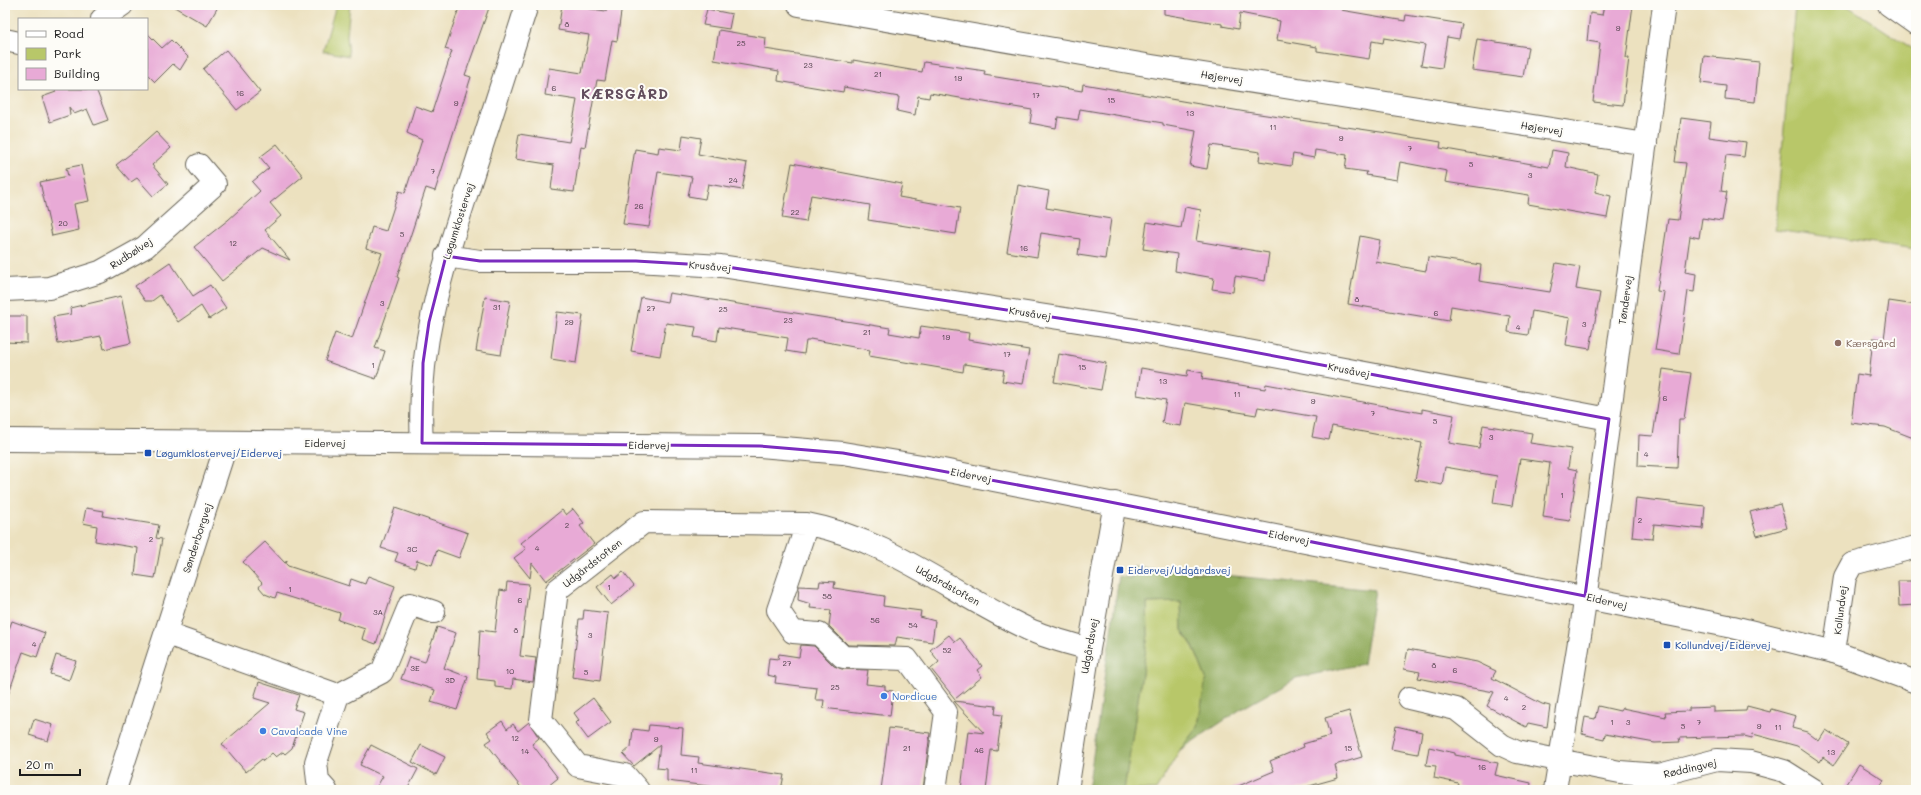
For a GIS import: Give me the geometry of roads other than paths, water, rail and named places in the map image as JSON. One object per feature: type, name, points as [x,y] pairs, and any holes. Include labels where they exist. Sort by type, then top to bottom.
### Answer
[{"type":"street","points":[[103,18],[122,5]]},
{"type":"street","name":"Løgumklostervej","points":[[422,443],[420,417],[423,363],[429,322],[446,256],[527,5]]},
{"type":"street","name":"Højervej","points":[[799,5],[1152,66],[1646,144]]},
{"type":"street","name":"Tøndervej","points":[[1585,596],[1664,5]]},
{"type":"street","points":[[1889,5],[1916,24]]},
{"type":"street","points":[[5,40],[18,43]]},
{"type":"street","name":"Rudbølvej","points":[[5,290],[49,288],[100,272],[144,247],[215,184],[199,165]]},
{"type":"street","name":"Krusåvej","points":[[446,256],[480,260],[636,261],[721,266],[1122,328],[1609,419]]},
{"type":"street","name":"Eidervej","points":[[5,440],[768,447],[842,454],[928,467],[1115,503],[1585,596],[1784,638],[1834,652],[1916,682]]},
{"type":"street","name":"Sønderborgvej","points":[[115,790],[167,634],[227,442]]},
{"type":"street","name":"Udgårdsvej","points":[[1067,790],[1088,649],[1115,503]]},
{"type":"street","name":"Udgårdstoften","points":[[638,790],[625,774],[578,766],[541,720],[557,590],[644,522],[808,524],[831,528],[874,545],[1029,629],[1088,649]]},
{"type":"street","points":[[808,524],[778,610],[793,632],[819,634],[843,657],[907,659],[946,712],[935,790]]},
{"type":"street","name":"Kollundvej","points":[[1834,652],[1845,577],[1852,564],[1916,547]]},
{"type":"street","points":[[1555,790],[1585,596]]},
{"type":"street","points":[[326,790],[318,781],[316,762],[338,695],[382,672],[410,604],[434,612]]},
{"type":"street","points":[[167,634],[338,695]]},
{"type":"street","name":"Røddingvej","points":[[1409,698],[1456,709],[1502,745],[1518,752],[1620,772],[1659,775],[1717,760],[1751,762],[1784,771],[1814,790]]},
{"type":"place","name":"Kærsgård","points":[[1838,343]]},
{"type":"place","name":"Løgumklostervej/Eidervej","points":[[148,453]]},
{"type":"place","name":"Eidervej/Udgårdsvej","points":[[1120,570]]},
{"type":"place","name":"Kollundvej/Eidervej","points":[[1667,645]]},
{"type":"place","name":"Nordicue","points":[[884,696]]},
{"type":"place","name":"Cavalcade Vine","points":[[263,731]]},
{"type":"district","name":"KÆRSGÅRD","points":[[625,94]]}]
